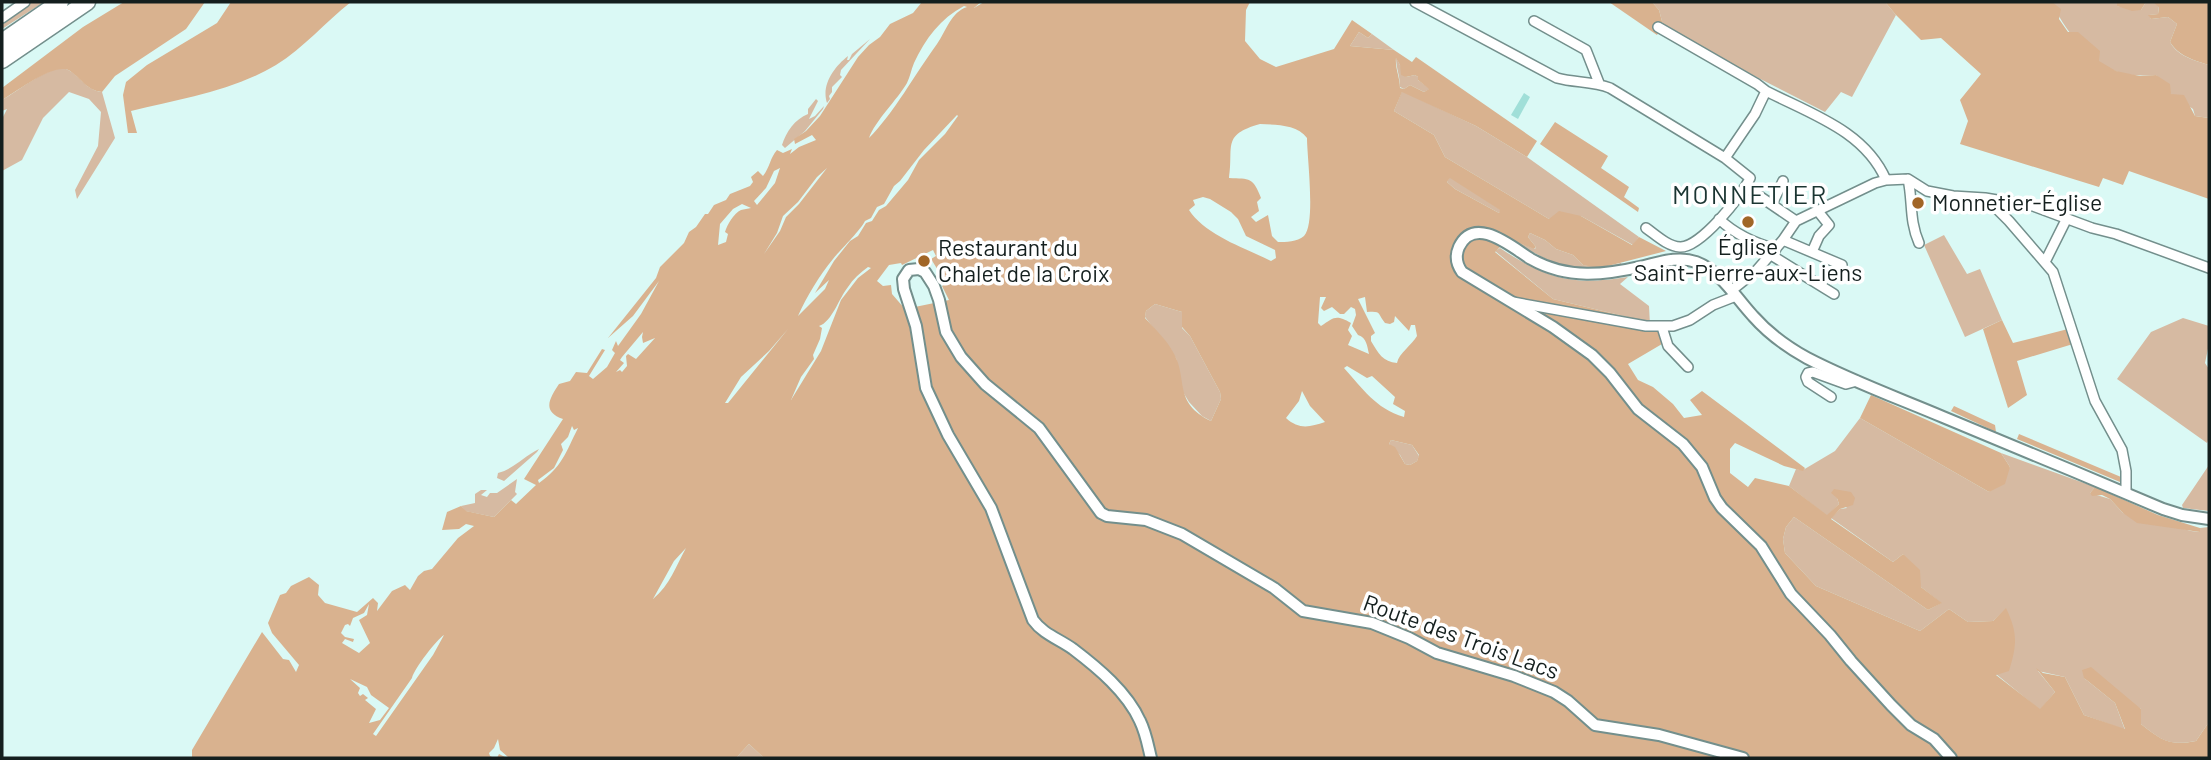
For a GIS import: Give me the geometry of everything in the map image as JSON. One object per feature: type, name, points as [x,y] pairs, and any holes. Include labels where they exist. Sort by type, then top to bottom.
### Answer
[{"type":"highway","points":[[2,42],[60,2]]},
{"type":"highway","points":[[2,60],[87,2]]},
{"type":"street","points":[[2,18],[25,2]]},
{"type":"street","points":[[1415,2],[1557,78],[1599,83],[1647,109],[1725,158],[1750,178],[1746,187],[1719,219],[1691,246],[1673,246],[1646,228]]},
{"type":"street","points":[[1534,21],[1586,50],[1599,83]]},
{"type":"street","points":[[1658,27],[1766,91],[1849,133],[1880,164],[1886,180]]},
{"type":"street","points":[[1725,158],[1755,114],[1766,91]]},
{"type":"street","points":[[1908,179],[1912,195],[1910,208],[1914,232],[1919,243]]},
{"type":"street","points":[[1508,301],[1559,312],[1662,327],[1673,326],[1690,320],[1734,293],[1774,252],[1796,221],[1817,209],[1886,180],[1908,179],[1927,191],[1953,197],[1985,198],[2034,206],[2206,265]]},
{"type":"street","points":[[1773,204],[1783,181]]},
{"type":"street","points":[[1746,187],[1796,221]]},
{"type":"street","points":[[1985,198],[2053,272],[2095,401],[2122,450],[2126,493]]},
{"type":"street","points":[[1812,252],[1819,236],[1829,225],[1817,209]]},
{"type":"street","points":[[2045,261],[2067,218]]},
{"type":"street","points":[[1719,219],[1728,228],[1774,252],[1834,294]]},
{"type":"street","points":[[1951,758],[1934,739],[1911,724],[1891,705],[1791,594],[1761,546],[1722,508],[1702,467],[1683,444],[1638,410],[1610,373],[1592,355],[1553,327],[1466,276],[1459,269],[1457,260],[1462,243],[1478,233],[1492,235],[1542,265],[1573,274],[1607,274],[1676,259],[1696,262],[1734,293],[1777,339],[1808,358],[2163,509],[2209,519]]},
{"type":"street","points":[[1783,240],[1842,265]]},
{"type":"street","name":"Route des Trois Lacs","points":[[1151,758],[1144,729],[1126,698],[1095,667],[1042,630],[1033,620],[991,508],[948,435],[926,388],[916,326],[904,289],[903,279],[909,270],[919,269],[928,276],[939,300],[946,332],[961,357],[985,384],[1040,428],[1101,513],[1146,520],[1182,534],[1274,588],[1303,611],[1372,623],[1437,653],[1514,676],[1554,692],[1595,725],[1659,735],[1743,758]]},
{"type":"street","points":[[1662,327],[1668,346],[1688,367]]},
{"type":"street","points":[[1830,397],[1808,382],[1808,373],[1813,372],[1846,384],[1857,381]]},
{"type":"shaded area","points":[[31,2],[44,2],[2,29],[2,23]]},
{"type":"shaded area","points":[[124,2],[205,2],[186,29],[115,76],[102,92],[92,89],[64,69],[46,74],[2,100],[2,88],[83,27]]},
{"type":"shaded area","points":[[231,2],[351,2],[296,51],[259,74],[205,93],[131,111],[137,133],[128,133],[123,95],[126,82],[147,65],[217,23]]},
{"type":"shaded area","points":[[922,2],[981,2],[974,8],[984,2],[1250,2],[1246,10],[1245,41],[1260,59],[1276,67],[1334,49],[1352,20],[1372,34],[1368,38],[1359,32],[1350,46],[1394,50],[1412,62],[1416,57],[1537,141],[1527,157],[1476,126],[1402,92],[1394,111],[1434,135],[1445,157],[1549,219],[1559,211],[1581,216],[1632,245],[1639,237],[1666,251],[1604,267],[1593,267],[1583,265],[1573,255],[1556,249],[1530,233],[1528,237],[1536,247],[1534,249],[1514,241],[1501,246],[1495,252],[1553,299],[1632,318],[1659,332],[1662,344],[1628,364],[1638,380],[1653,387],[1673,404],[1684,418],[1702,415],[1690,400],[1702,391],[1805,468],[1803,471],[1784,466],[1735,443],[1730,449],[1730,473],[1748,487],[1755,478],[1789,486],[1827,515],[1839,504],[1831,493],[1834,489],[1851,492],[1855,498],[1853,505],[1840,509],[1831,519],[1893,562],[1903,554],[1920,570],[1921,587],[1942,603],[1928,610],[1794,517],[1786,527],[1783,539],[1785,553],[1816,586],[1920,631],[1949,609],[1968,622],[1993,621],[2006,608],[2013,625],[2014,654],[2009,671],[1996,675],[2040,709],[2055,692],[2036,668],[2043,673],[2065,677],[2084,715],[2125,729],[2115,703],[2084,678],[2082,670],[2091,667],[2141,709],[2141,724],[2167,741],[2196,741],[2209,722],[2209,758],[764,758],[749,744],[736,758],[507,758],[500,750],[498,739],[489,753],[494,758],[192,758],[192,750],[262,632],[283,659],[289,660],[296,672],[299,665],[272,633],[268,623],[280,595],[286,593],[291,586],[309,577],[319,585],[318,595],[325,603],[357,612],[373,598],[378,603],[377,611],[392,591],[405,585],[410,590],[418,576],[432,569],[458,538],[474,526],[466,524],[459,529],[442,530],[447,512],[461,506],[466,511],[494,517],[511,500],[516,504],[536,485],[524,479],[563,419],[552,412],[549,404],[559,384],[570,381],[576,372],[587,373],[602,349],[605,350],[589,376],[593,379],[607,367],[615,353],[612,350],[616,341],[618,346],[641,314],[659,281],[633,316],[608,338],[656,278],[660,267],[684,243],[689,232],[714,205],[726,200],[730,194],[750,186],[753,182],[751,177],[758,171],[763,176],[777,150],[783,153],[792,149],[790,154],[816,140],[812,135],[795,144],[794,139],[820,116],[858,57],[869,45],[880,37],[890,24],[913,13]],"holes":[[[964,6],[967,7],[953,17],[896,105],[869,138],[907,83],[918,54],[941,23]],[[1396,58],[1401,75],[1415,75],[1429,89],[1424,92],[1410,85],[1404,89],[1400,88],[1396,66]],[[957,115],[945,134],[919,160],[908,180],[834,261],[815,293],[829,280],[825,289],[798,316],[828,266],[865,221],[871,218],[877,207],[884,204],[894,186]],[[1260,124],[1292,128],[1307,138],[1310,218],[1304,236],[1295,241],[1278,242],[1272,236],[1268,215],[1256,222],[1251,217],[1259,211],[1257,202],[1261,198],[1250,180],[1229,178],[1232,143],[1239,133]],[[780,168],[775,183],[757,205],[754,201],[766,188],[774,171]],[[827,168],[786,217],[780,231],[764,254],[777,233],[783,216]],[[1450,178],[1500,210],[1499,213],[1455,189],[1447,182]],[[1203,197],[1210,199],[1238,219],[1246,236],[1275,250],[1276,258],[1271,261],[1238,246],[1215,234],[1189,210],[1195,205],[1193,200]],[[742,204],[751,208],[741,210],[733,216],[725,232],[728,234],[726,242],[718,245],[720,224],[733,209]],[[933,250],[936,256],[931,259],[946,283],[942,286],[949,300],[905,309],[892,294],[891,285],[883,286],[877,281],[889,265],[902,265]],[[868,267],[871,268],[858,278],[841,300],[821,351],[791,400],[801,377],[814,359],[822,328],[819,326],[828,320],[852,281]],[[1320,297],[1326,297],[1321,308],[1324,311],[1332,307],[1344,314],[1351,307],[1355,309],[1352,326],[1365,340],[1369,354],[1348,345],[1352,336],[1348,330],[1351,323],[1338,318],[1321,326],[1318,323]],[[1365,297],[1367,312],[1377,312],[1385,323],[1394,322],[1395,316],[1409,331],[1411,325],[1415,325],[1417,336],[1397,363],[1384,359],[1371,341],[1371,336],[1375,333],[1358,299]],[[1155,304],[1182,312],[1182,327],[1190,336],[1220,392],[1221,399],[1211,421],[1199,414],[1186,398],[1178,362],[1163,338],[1145,318],[1146,311]],[[788,329],[728,403],[725,403],[741,377]],[[643,332],[643,343],[655,338],[636,359],[628,354],[627,366],[622,372],[616,372],[624,363],[620,360],[622,357]],[[1347,366],[1367,378],[1372,376],[1395,397],[1393,404],[1405,411],[1404,417],[1370,397],[1344,368]],[[1302,391],[1310,406],[1325,422],[1309,426],[1295,424],[1286,418],[1299,401]],[[572,426],[574,430],[578,428],[558,465],[539,483],[538,480],[554,468],[563,450],[561,444],[568,437]],[[1391,440],[1412,445],[1419,455],[1417,461],[1410,465],[1405,464],[1395,447],[1389,444]],[[686,548],[664,588],[653,599],[674,561]],[[369,604],[367,615],[359,620],[370,643],[359,653],[342,643],[345,639],[353,642],[354,639],[341,633],[345,625],[350,626],[353,618],[364,613]],[[444,635],[376,736],[373,734],[426,655]],[[350,679],[367,687],[371,695],[389,708],[380,720],[369,723],[376,709],[365,700],[368,698],[363,694],[360,696],[360,688]]]},
{"type":"shaded area","points":[[1609,2],[1652,2],[1659,10],[1663,25],[1657,35]]},
{"type":"shaded area","points":[[1652,2],[1885,2],[1896,15],[1852,97],[1841,92],[1825,112],[1729,63],[1663,25],[1659,10]]},
{"type":"shaded area","points":[[1885,2],[2052,2],[2061,9],[2059,19],[2068,32],[2078,32],[2100,51],[2099,61],[2116,71],[2140,76],[2156,75],[2170,84],[2171,94],[2184,95],[2195,116],[2209,118],[2209,199],[2129,171],[2123,185],[2103,178],[2099,187],[1960,144],[1968,121],[1960,100],[1981,74],[1941,38],[1921,40]]},
{"type":"shaded area","points":[[2052,2],[2117,2],[2117,6],[2141,10],[2146,2],[2159,6],[2158,14],[2149,15],[2151,19],[2168,17],[2177,24],[2170,42],[2173,47],[2187,57],[2209,65],[2209,118],[2195,116],[2193,109],[2171,94],[2156,75],[2123,73],[2097,61],[2070,33]]},
{"type":"shaded area","points":[[2117,2],[2146,2],[2141,10],[2132,11],[2117,6]]},
{"type":"shaded area","points":[[2152,2],[2209,2],[2209,65],[2188,57],[2173,47],[2170,42],[2177,24],[2168,17],[2151,19],[2148,15],[2158,14],[2159,7]]},
{"type":"shaded area","points":[[1359,32],[1368,38],[1372,34],[1394,50],[1350,46]]},
{"type":"shaded area","points":[[870,39],[841,70],[842,77],[832,87],[827,103],[827,83],[838,65],[848,56],[849,60],[852,54]]},
{"type":"shaded area","points":[[1396,57],[1406,77],[1415,75],[1430,89],[1424,92],[1410,85],[1404,89],[1400,87]]},
{"type":"shaded area","points":[[62,68],[73,73],[90,88],[102,92],[115,138],[77,199],[75,190],[98,146],[101,112],[89,99],[69,92],[43,118],[22,160],[2,171],[2,119],[7,109],[2,111],[2,100],[39,77]]},
{"type":"shaded area","points":[[1402,91],[1476,126],[1527,157],[1639,237],[1633,245],[1581,216],[1549,219],[1445,157],[1434,135],[1394,111]]},
{"type":"shaded area","points":[[816,99],[818,101],[809,119],[824,106],[823,109],[805,131],[785,148],[782,145],[789,131],[799,119],[808,114],[808,109]]},
{"type":"shaded area","points":[[1555,122],[1608,156],[1601,168],[1629,187],[1624,197],[1639,208],[1638,212],[1540,144]]},
{"type":"shaded area","points":[[1450,177],[1501,210],[1499,213],[1455,189],[1447,182]]},
{"type":"shaded area","points":[[1530,233],[1556,249],[1573,255],[1583,265],[1604,267],[1621,263],[1622,266],[1592,270],[1553,262],[1515,241],[1535,249],[1528,237]]},
{"type":"shaded area","points":[[1944,235],[1967,274],[1980,269],[2002,320],[1965,337],[1924,245]]},
{"type":"shaded area","points":[[1500,248],[1532,267],[1560,278],[1591,281],[1628,277],[1620,284],[1649,306],[1650,325],[1632,318],[1553,299],[1495,251]]},
{"type":"shaded area","points":[[1155,304],[1182,312],[1182,328],[1190,336],[1220,392],[1221,399],[1211,421],[1189,402],[1183,392],[1176,358],[1145,317],[1146,311]]},
{"type":"shaded area","points":[[2183,318],[2209,326],[2205,363],[2209,369],[2207,443],[2117,379],[2151,332]]},
{"type":"shaded area","points":[[2002,320],[2013,343],[2068,329],[2073,344],[2017,361],[2027,395],[2008,408],[1983,329]]},
{"type":"shaded area","points":[[1871,395],[2001,453],[2010,467],[2005,484],[1989,492],[1860,418]]},
{"type":"shaded area","points":[[1954,406],[1995,425],[1996,432],[1951,411]]},
{"type":"shaded area","points":[[1860,418],[1989,492],[2010,467],[2001,453],[2095,487],[2090,493],[2110,499],[2123,513],[2191,531],[2200,532],[2200,528],[2209,527],[2209,722],[2196,741],[2166,741],[2141,724],[2141,709],[2084,678],[2115,703],[2125,730],[2084,715],[2065,677],[2038,671],[2055,692],[2040,710],[1996,674],[2006,609],[1993,621],[1968,622],[1949,609],[1920,631],[1816,586],[1785,553],[1783,539],[1786,527],[1794,517],[1928,610],[1941,603],[1921,587],[1903,554],[1893,562],[1831,518],[1840,509],[1847,508],[1837,498],[1839,504],[1827,516],[1789,486],[1796,469],[1803,470],[1835,451]]},
{"type":"shaded area","points":[[2019,434],[2121,477],[2120,482],[2017,439]]},
{"type":"shaded area","points":[[1391,440],[1412,445],[1419,456],[1417,461],[1410,465],[1405,464],[1389,444]]},
{"type":"shaded area","points":[[539,449],[504,481],[497,478],[498,473],[509,469]]},
{"type":"shaded area","points":[[2209,465],[2209,511],[2183,508],[2182,505]]},
{"type":"shaded area","points":[[517,479],[517,494],[494,517],[465,511],[461,506],[475,503],[475,494],[481,490],[487,490],[481,495],[487,497]]},
{"type":"shaded area","points":[[2095,487],[2158,515],[2200,528],[2200,532],[2137,523],[2110,499],[2102,495],[2092,496],[2090,493]]},
{"type":"shaded area","points":[[749,744],[764,758],[736,758]]},
{"type":"water","points":[[1524,93],[1530,97],[1518,119],[1511,115]]},
{"type":"place","name":"Monnetier-Église","points":[[1918,203]]},
{"type":"place","name":"Église Saint-Pierre-aux-Liens","points":[[1748,222]]},
{"type":"place","name":"Restaurant du Chalet de la Croix","points":[[924,261]]},
{"type":"district","name":"MONNETIER","points":[[1750,195]]}]
